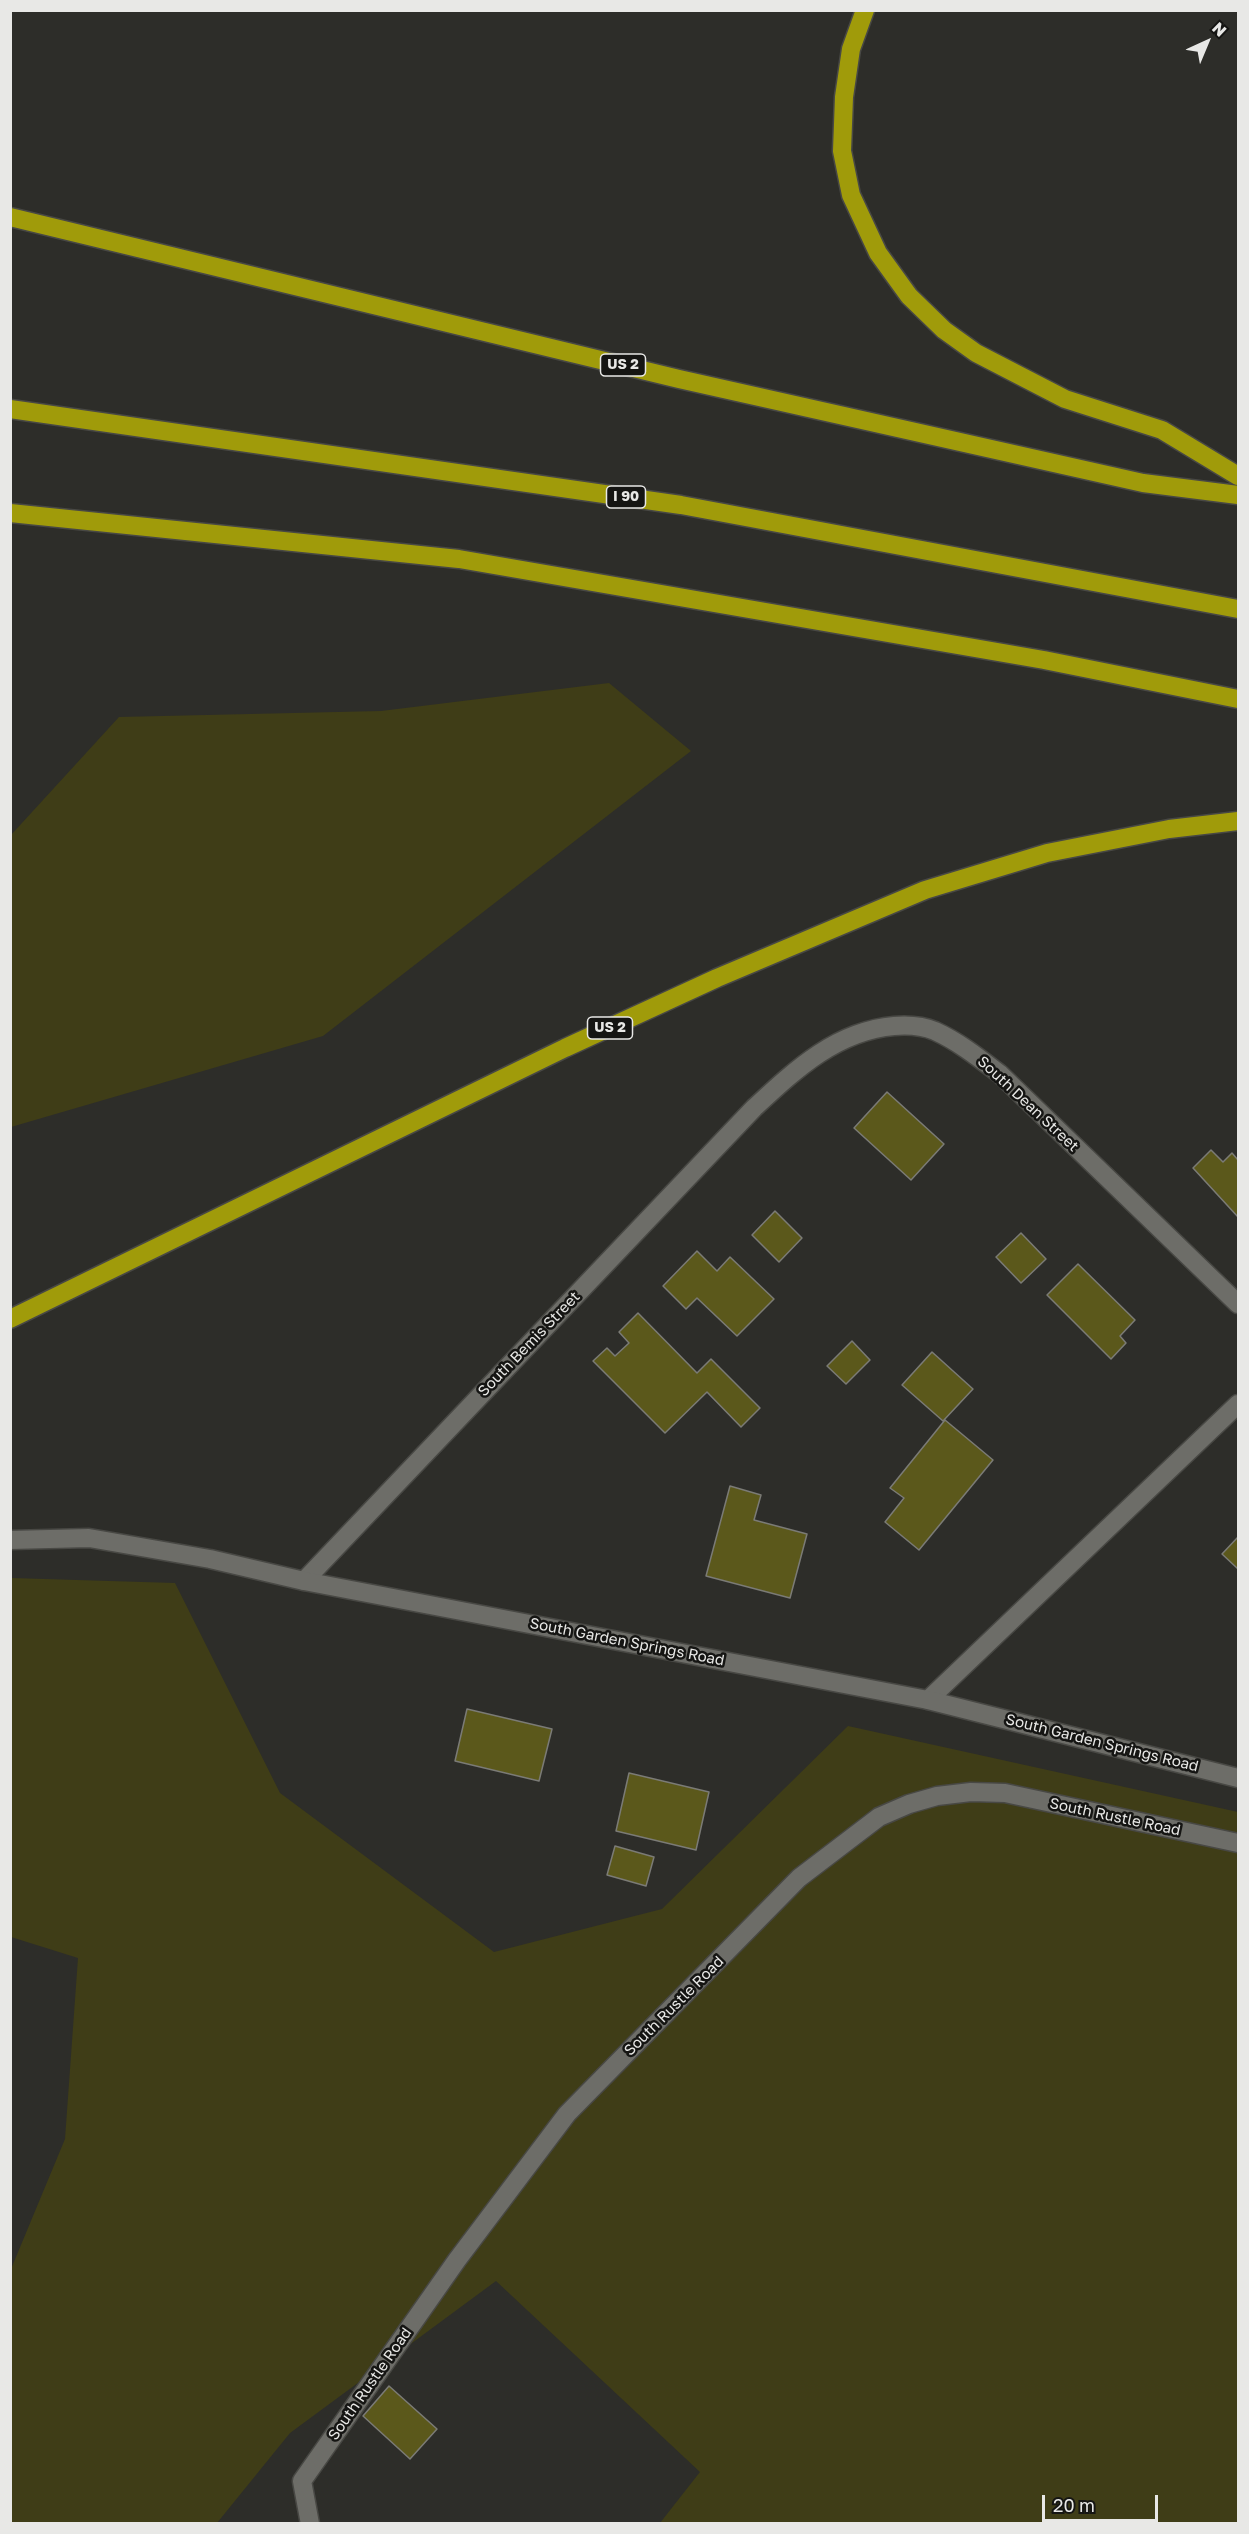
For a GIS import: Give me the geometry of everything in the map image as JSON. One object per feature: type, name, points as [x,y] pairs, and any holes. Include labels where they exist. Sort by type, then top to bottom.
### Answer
[{"type":"highway","points":[[865,10],[851,49],[844,97],[843,151],[851,195],[878,253],[909,296],[944,330],[976,353],[1065,399],[1162,430],[1239,476]]},
{"type":"highway","name":"US 2","points":[[10,217],[679,379],[1143,483],[1239,495]]},
{"type":"highway","name":"I 90","points":[[10,409],[681,505],[1239,609]]},
{"type":"highway","points":[[10,513],[459,559],[1044,660],[1239,699]]},
{"type":"highway","name":"US 2","points":[[10,1319],[565,1048],[717,978],[925,890],[1047,853],[1169,829],[1239,821]]},
{"type":"street","name":"South Dean Street","points":[[754,1108],[790,1075],[841,1039],[873,1028],[906,1025],[933,1030],[963,1045],[1000,1074],[1239,1304]]},
{"type":"street","name":"South Bemis Street","points":[[304,1581],[754,1108]]},
{"type":"street","points":[[928,1700],[1239,1404]]},
{"type":"street","name":"South Garden Springs Road","points":[[10,1540],[90,1538],[210,1559],[304,1581],[928,1700],[1239,1778]]},
{"type":"street","name":"South Rustle Road","points":[[310,2523],[302,2481],[457,2260],[567,2114],[799,1878],[879,1817],[909,1804],[937,1796],[971,1792],[1005,1793],[1239,1843]]},
{"type":"shaded area","points":[[609,683],[691,751],[323,1036],[11,1127],[11,835],[119,717],[381,711]]},
{"type":"shaded area","points":[[11,1578],[175,1583],[280,1793],[494,1952],[662,1909],[848,1726],[1238,1812],[1238,2523],[660,2523],[700,2472],[496,2281],[290,2433],[217,2523],[11,2523],[11,2269],[65,2139],[78,1958],[11,1937]]},
{"type":"building","points":[[887,1092],[944,1144],[911,1180],[854,1128]]},
{"type":"building","points":[[1211,1150],[1223,1162],[1232,1153],[1238,1160],[1238,1217],[1193,1168]]},
{"type":"building","points":[[775,1211],[802,1238],[779,1262],[752,1235]]},
{"type":"building","points":[[1021,1233],[1046,1259],[1021,1283],[996,1257]]},
{"type":"building","points":[[697,1251],[717,1271],[730,1257],[774,1299],[737,1336],[697,1298],[686,1309],[663,1286]]},
{"type":"building","points":[[1078,1264],[1135,1320],[1120,1336],[1126,1343],[1111,1359],[1047,1295]]},
{"type":"building","points":[[638,1313],[697,1373],[711,1359],[760,1408],[741,1427],[707,1392],[665,1433],[593,1361],[607,1348],[615,1356],[629,1343],[619,1332]]},
{"type":"building","points":[[852,1341],[870,1360],[846,1384],[827,1366]]},
{"type":"building","points":[[932,1352],[973,1389],[943,1421],[902,1385]]},
{"type":"building","points":[[945,1420],[993,1460],[919,1550],[885,1522],[904,1498],[890,1488]]},
{"type":"building","points":[[730,1486],[761,1495],[754,1520],[807,1534],[790,1598],[706,1576]]},
{"type":"building","points":[[1238,1537],[1238,1569],[1222,1554]]},
{"type":"building","points":[[467,1709],[552,1729],[539,1781],[455,1761]]},
{"type":"building","points":[[629,1773],[709,1792],[696,1850],[616,1831]]},
{"type":"building","points":[[615,1846],[654,1857],[646,1886],[607,1875]]},
{"type":"building","points":[[389,2386],[437,2429],[410,2459],[363,2416]]}]
